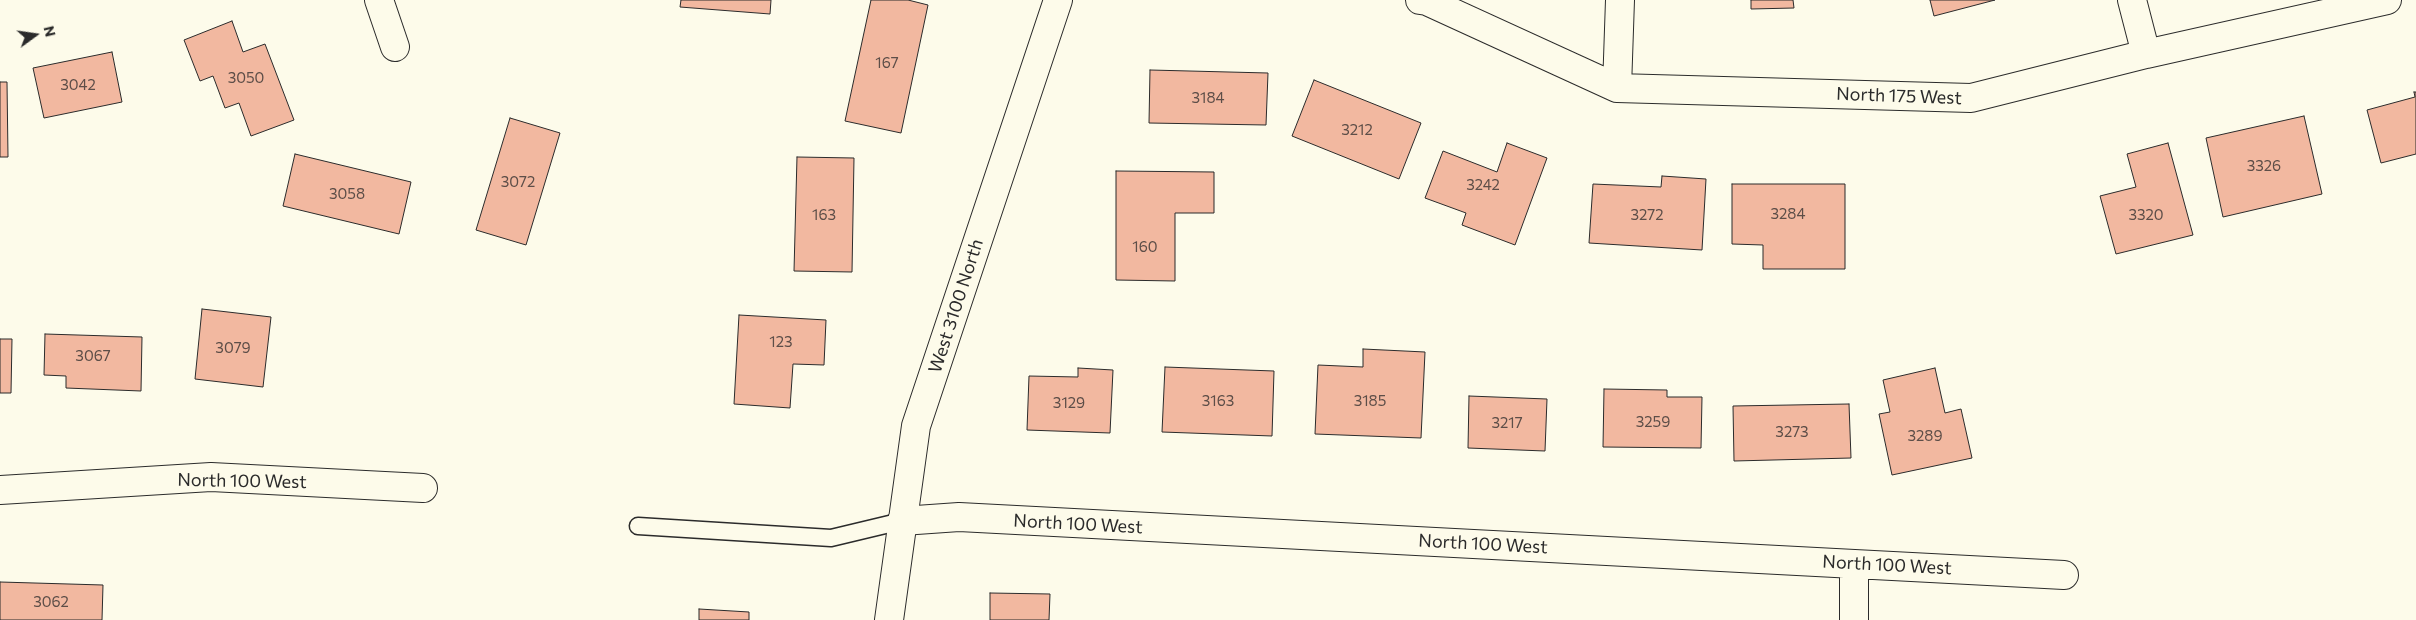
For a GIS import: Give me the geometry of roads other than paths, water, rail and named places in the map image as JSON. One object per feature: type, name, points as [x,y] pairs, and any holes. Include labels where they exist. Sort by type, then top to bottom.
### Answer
[{"type":"street","points":[[379,0],[395,47]]},
{"type":"street","name":"West 3100 North","points":[[889,620],[916,426],[1058,0]]},
{"type":"street","name":"North 175 West","points":[[1420,0],[1427,1],[1617,88],[1971,98],[2146,54],[2387,0]]},
{"type":"street","points":[[1617,88],[1620,0]]},
{"type":"street","points":[[2132,0],[2146,54]]},
{"type":"street","name":"North 100 West","points":[[0,490],[211,477],[423,488]]},
{"type":"street","name":"North 100 West","points":[[902,521],[973,518],[2064,575]]},
{"type":"street","points":[[1854,564],[1854,620]]},
{"type":"lane","points":[[638,526],[831,538],[902,521]]}]
